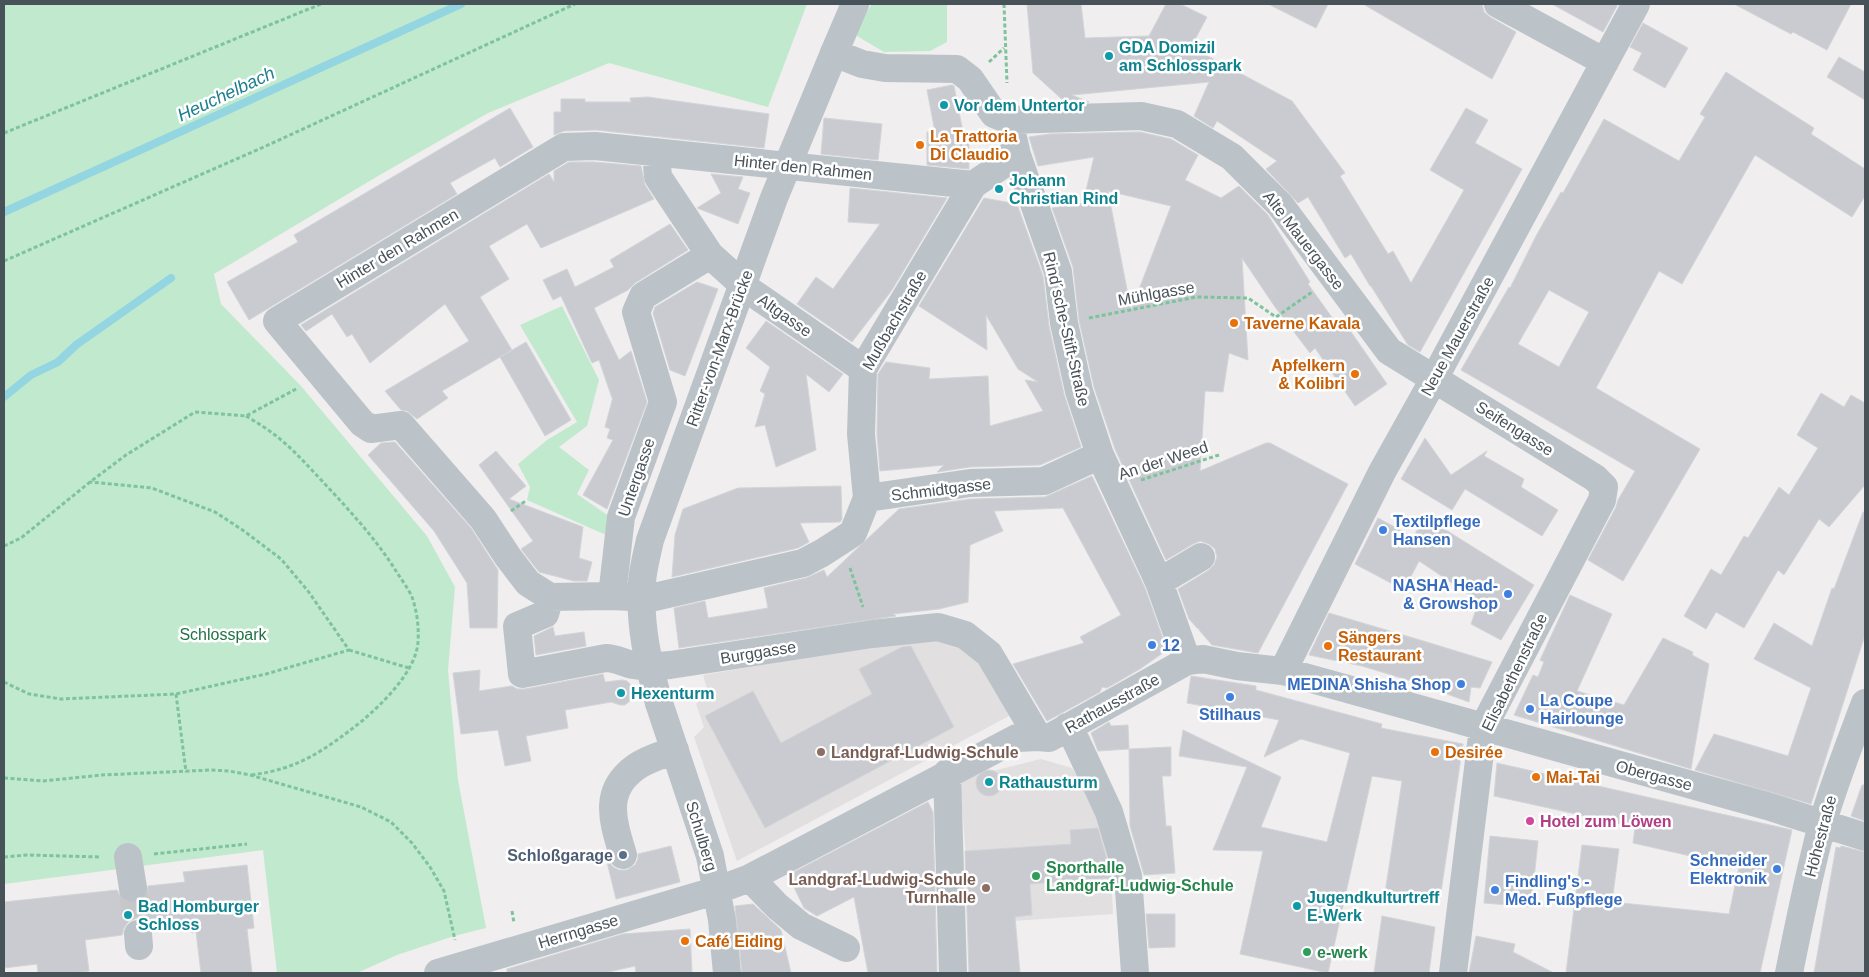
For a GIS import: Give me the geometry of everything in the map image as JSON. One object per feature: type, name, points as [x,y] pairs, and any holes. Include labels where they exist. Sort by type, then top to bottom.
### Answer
[{"type":"street","name":"Ritter-von-Marx-Brücke","points":[[659,703],[646,658],[641,620],[642,580],[650,540],[774,198],[855,4]]},
{"type":"street","points":[[1498,4],[1605,62]]},
{"type":"street","name":"Neue Mauerstraße","points":[[1283,671],[1382,472],[1636,4]]},
{"type":"street","points":[[834,53],[862,64],[885,68],[957,68],[970,79],[994,114],[1009,120],[1017,155]]},
{"type":"street","name":"Alte Mauergasse","points":[[1009,120],[1141,116],[1177,124],[1232,157],[1280,205],[1389,351],[1434,379]]},
{"type":"street","name":"Hinter den Rahmen","points":[[550,597],[528,583],[483,519],[402,425],[371,429],[362,423],[277,321],[564,147],[595,146],[973,185]]},
{"type":"street","name":"Altgasse","points":[[656,152],[658,177],[710,254],[750,291],[863,369]]},
{"type":"street","name":"Mußbachstraße","points":[[650,598],[803,563],[841,542],[852,533],[867,498],[861,434],[863,369],[973,185],[1017,155]]},
{"type":"street","name":"Rind´sche-Stift-Straße","points":[[1017,155],[1058,272],[1064,323],[1079,391],[1100,455],[1159,582],[1187,661]]},
{"type":"street","name":"Untergasse","points":[[612,596],[621,517],[663,402],[636,312],[643,296],[710,254]]},
{"type":"street","name":"Seifengasse","points":[[1434,379],[1595,478]]},
{"type":"street","name":"Schmidtgasse","points":[[867,498],[970,483],[1044,481],[1100,455]]},
{"type":"street","name":"Elisabethenstraße","points":[[1454,973],[1483,728],[1602,500],[1604,487],[1595,478]]},
{"type":"street","points":[[1159,582],[1201,557]]},
{"type":"street","points":[[550,597],[612,596],[650,598],[656,667]]},
{"type":"street","name":"Burggasse","points":[[550,597],[545,614],[517,626],[522,674],[606,658],[614,658],[632,665],[656,667],[872,634],[938,627],[965,635],[989,654],[1038,737]]},
{"type":"street","name":"Rathausstraße","points":[[718,890],[750,878],[1016,738],[1049,738],[1187,661],[1203,659],[1237,666],[1283,671]]},
{"type":"street","name":"Obergasse","points":[[1283,671],[1767,806],[1865,837]]},
{"type":"street","name":"Schulberg","points":[[659,703],[710,856],[718,890],[726,973]]},
{"type":"street","name":"Höhestraße","points":[[1789,973],[1809,876],[1823,824],[1836,781],[1865,703]]},
{"type":"street","points":[[1067,727],[1076,741],[1110,812],[1128,876],[1135,973]]},
{"type":"street","points":[[623,855],[613,816],[613,796],[620,782],[637,766],[675,750]]},
{"type":"street","points":[[947,773],[953,973]]},
{"type":"street","points":[[128,857],[133,888]]},
{"type":"street","points":[[750,878],[776,906],[801,926],[846,948]]},
{"type":"street","name":"Herrngasse","points":[[450,970],[718,890]]},
{"type":"path","points":[[4,133],[321,4]]},
{"type":"path","points":[[4,261],[266,146],[575,4]]},
{"type":"path","points":[[1004,4],[1004,48],[1009,120]]},
{"type":"path","name":"Mühlgasse","points":[[1064,323],[1196,297],[1248,298],[1276,317],[1333,278]]},
{"type":"path","points":[[246,416],[301,386]]},
{"type":"path","points":[[4,546],[21,538],[126,455],[195,412],[246,416],[275,436],[306,464],[347,508],[387,558],[412,596],[418,619],[418,644],[409,668],[391,693],[370,714],[336,741],[312,757],[291,767],[250,775]]},
{"type":"path","name":"An der Weed","points":[[1114,488],[1219,455]]},
{"type":"path","points":[[90,482],[152,488],[215,512],[244,531],[280,559],[308,591],[349,650]]},
{"type":"path","points":[[4,682],[29,694],[61,700],[176,694],[266,674],[349,650],[409,668]]},
{"type":"path","points":[[176,694],[186,772]]},
{"type":"path","points":[[4,778],[43,781],[102,775],[210,770],[228,771],[250,775],[361,807],[391,822],[412,843],[430,866],[444,891],[450,970]]},
{"type":"shaded area","name":"Landgraf-Ludwig-Schule","points":[[909,640],[958,640],[977,658],[1000,695],[1009,716],[737,861],[694,737],[704,727],[696,704],[708,692],[703,675]]},
{"type":"shaded area","name":"Landgraf-Ludwig-Schule","points":[[1041,759],[1072,768],[1098,814],[1109,839],[1113,914],[971,924],[960,779]]},
{"type":"green space","name":"Schlosspark","points":[[4,4],[807,4],[768,107],[609,63],[488,113],[214,274],[221,304],[301,386],[427,536],[455,587],[448,670],[458,780],[486,928],[454,936],[397,955],[357,973],[277,973],[263,850],[4,884]]},
{"type":"green space","points":[[872,4],[947,4],[947,42],[930,51],[884,52],[852,33]]},
{"type":"green space","points":[[562,306],[599,380],[587,426],[559,447],[589,470],[577,494],[613,519],[606,535],[527,500],[530,487],[518,464],[547,440],[577,422],[520,325]]},
{"type":"building","points":[[1027,4],[1081,4],[1085,38],[1149,36],[1166,4],[1180,4],[1207,17],[1191,47],[1292,101],[1345,173],[1340,176],[1388,254],[1393,251],[1411,283],[1464,190],[1430,170],[1466,108],[1488,120],[1475,143],[1522,169],[1420,352],[1408,345],[1351,254],[1345,258],[1308,197],[1298,203],[1266,169],[1277,161],[1217,121],[1213,128],[1194,116],[1209,82],[1072,95],[1089,102],[1066,103],[1033,73]]},
{"type":"building","points":[[1268,4],[1328,4],[1316,28]]},
{"type":"building","points":[[1363,4],[1482,4],[1484,12],[1490,17],[1516,32],[1492,79]]},
{"type":"building","points":[[1552,4],[1618,4],[1603,32]]},
{"type":"building","points":[[1734,4],[1851,4],[1827,50],[1793,32],[1791,34]]},
{"type":"building","points":[[1643,23],[1688,48],[1665,88],[1633,70],[1642,53],[1630,47]]},
{"type":"building","points":[[1839,57],[1865,72],[1865,100],[1827,77]]},
{"type":"building","points":[[1726,72],[1814,128],[1811,134],[1865,169],[1865,196],[1852,217],[1755,155],[1682,284],[1659,271],[1596,388],[1700,449],[1623,581],[1588,560],[1635,471],[1461,370],[1510,288],[1536,236],[1561,192],[1563,193],[1604,119],[1679,161],[1705,117],[1700,114]],"holes":[[[1549,290],[1589,312],[1559,367],[1518,344]]]},
{"type":"building","points":[[954,86],[963,132],[969,132],[969,169],[927,165],[927,132],[935,132],[927,90]]},
{"type":"building","points":[[648,97],[769,114],[764,148],[596,130],[564,131],[554,135],[554,112],[561,112],[561,99],[585,99],[585,102],[631,102],[630,98]]},
{"type":"building","points":[[510,108],[533,147],[500,167],[495,158],[450,183],[457,194],[249,320],[227,282],[298,242],[294,235]]},
{"type":"building","points":[[824,118],[882,124],[878,160],[821,154]]},
{"type":"building","points":[[1140,132],[1171,139],[1198,155],[1185,180],[1221,198],[1239,186],[1268,215],[1310,282],[1308,284],[1341,330],[1347,326],[1387,384],[1355,406],[1315,348],[1310,353],[1275,307],[1242,258],[1248,360],[1229,353],[1223,392],[1205,391],[1200,471],[1270,443],[1348,484],[1258,653],[1212,645],[1199,628],[1189,619],[1178,589],[1214,565],[1217,557],[1215,549],[1209,544],[1200,541],[1166,560],[1115,449],[1094,387],[1079,320],[1073,267],[1052,208],[1083,203],[1094,157],[1038,166],[1029,137],[1050,134]],"holes":[[[1108,191],[1171,206],[1131,310]]]},
{"type":"building","points":[[569,162],[641,166],[645,185],[654,199],[541,248],[527,224],[489,246],[509,279],[480,297],[512,350],[442,391],[448,398],[417,419],[407,411],[401,410],[385,391],[469,341],[445,304],[370,363],[352,334],[347,337],[332,314],[306,331],[301,325],[549,174],[554,182],[554,171]]},
{"type":"building","points":[[711,174],[743,177],[738,189],[750,193],[738,224],[697,208],[721,193]]},
{"type":"building","points":[[850,188],[947,198],[892,290],[852,342],[797,304],[816,277],[833,289],[880,224],[848,222]]},
{"type":"building","points":[[984,198],[1017,204],[1043,276],[1049,326],[1064,394],[1081,447],[1040,465],[970,467],[937,472],[944,465],[880,471],[877,434],[878,374],[886,362],[930,368],[929,379],[988,376],[990,426],[1043,411],[1025,380],[1038,382],[1018,369],[986,315],[987,350],[919,306]]},
{"type":"building","points":[[670,224],[688,250],[635,283],[628,290],[594,308],[619,360],[631,351],[647,402],[607,509],[583,495],[613,440],[607,438],[610,429],[605,427],[613,397],[599,360],[592,363],[561,296],[553,300],[543,280],[567,269],[575,287],[614,267],[610,260]]},
{"type":"building","points":[[697,282],[718,289],[685,376],[670,370],[653,313],[655,307]]},
{"type":"building","points":[[766,321],[843,374],[829,392],[806,374],[816,450],[776,467],[765,425],[755,427],[765,394],[760,391],[770,367],[746,348]]},
{"type":"building","points":[[526,342],[571,420],[545,436],[500,357]]},
{"type":"building","points":[[1821,393],[1844,407],[1851,395],[1865,403],[1865,485],[1829,527],[1819,519],[1784,575],[1778,570],[1744,628],[1716,612],[1706,629],[1684,616],[1711,569],[1721,575],[1744,536],[1748,538],[1779,487],[1789,495],[1818,448],[1797,435]]},
{"type":"building","points":[[1425,438],[1451,475],[1487,451],[1484,456],[1524,479],[1521,487],[1558,510],[1542,536],[1465,489],[1452,510],[1401,479]]},
{"type":"building","points":[[395,442],[471,528],[498,570],[497,628],[470,628],[467,583],[434,531],[368,455],[381,443]]},
{"type":"building","points":[[496,451],[526,486],[509,499],[583,527],[579,558],[592,562],[587,581],[574,581],[539,572],[521,549],[533,541],[479,465]]},
{"type":"building","points":[[1092,476],[1145,588],[1167,650],[1140,669],[1107,688],[1102,687],[1100,692],[1047,721],[1013,664],[1084,643],[1080,637],[1121,615],[1063,508],[994,511],[1003,531],[970,545],[968,602],[939,609],[893,614],[896,616],[679,648],[674,608],[705,601],[708,618],[768,608],[764,588],[806,578],[824,570],[827,577],[899,509],[971,499],[1045,497]]},
{"type":"building","points":[[841,486],[842,519],[840,522],[800,523],[809,542],[798,548],[672,577],[675,535],[683,509],[738,488]]},
{"type":"building","points":[[1863,512],[1865,512],[1865,635],[1811,804],[1695,770],[1714,734],[1788,756],[1811,688],[1754,659],[1774,623],[1812,646],[1832,588],[1834,589]]},
{"type":"building","points":[[1425,517],[1534,585],[1501,640],[1471,624],[1479,601],[1419,561],[1404,590],[1355,564],[1378,518],[1413,537]]},
{"type":"building","points":[[1570,595],[1612,614],[1577,691],[1624,705],[1663,638],[1693,652],[1692,655],[1709,664],[1691,769],[1514,715],[1533,675],[1538,677],[1544,662],[1540,660]]},
{"type":"building","points":[[1329,613],[1492,662],[1480,688],[1471,687],[1469,702],[1362,666],[1309,655]]},
{"type":"building","points":[[553,627],[555,636],[584,632],[586,646],[536,655],[534,636]]},
{"type":"building","points":[[911,646],[954,727],[765,828],[705,716],[753,691],[781,743],[872,694],[859,669],[902,647]]},
{"type":"building","points":[[480,670],[479,691],[512,686],[517,689],[525,689],[603,674],[605,682],[627,681],[635,689],[632,699],[625,705],[611,702],[565,710],[568,728],[526,736],[531,761],[505,766],[498,730],[461,734],[453,673]]},
{"type":"building","points":[[1191,676],[1256,686],[1256,690],[1382,724],[1381,728],[1463,744],[1440,899],[1385,893],[1402,781],[1372,776],[1328,973],[1240,954],[1263,851],[1213,850],[1247,767],[1179,756],[1183,730],[1281,777],[1261,827],[1327,842],[1350,753],[1301,739],[1264,757],[1279,720],[1187,703]]},
{"type":"building","points":[[1109,722],[1111,726],[1128,725],[1129,749],[1098,751],[1091,733]]},
{"type":"building","points":[[1171,747],[1171,776],[1162,776],[1166,826],[1171,826],[1175,873],[1144,875],[1130,826],[1129,749]]},
{"type":"building","points":[[1497,763],[1792,830],[1760,973],[1566,973],[1582,845],[1619,849],[1612,902],[1729,914],[1739,867],[1633,843],[1635,827],[1494,796]]},
{"type":"building","name":"Rathausturm","points":[[989,770],[998,774],[1002,783],[998,792],[989,796],[980,792],[976,783],[980,774]]},
{"type":"building","points":[[1862,785],[1865,785],[1865,821],[1851,816]]},
{"type":"building","points":[[928,802],[933,812],[937,973],[868,973],[854,897],[817,916],[804,908],[788,875]]},
{"type":"building","points":[[1098,828],[1112,878],[1030,884],[1032,915],[1015,917],[1020,973],[969,973],[965,851],[1071,844],[1070,830]]},
{"type":"building","points":[[1490,836],[1538,841],[1531,907],[1484,903]]},
{"type":"building","points":[[671,846],[680,882],[616,899],[607,862],[619,870],[627,870],[635,865],[638,854]]},
{"type":"building","points":[[1841,846],[1865,852],[1865,973],[1814,973],[1836,847],[1840,848]]},
{"type":"building","name":"Bad Homburger Schloss","points":[[247,865],[254,928],[247,929],[252,973],[201,973],[196,932],[192,933],[191,928],[153,932],[151,925],[145,920],[137,918],[129,921],[122,935],[85,940],[89,971],[38,973],[37,964],[4,968],[4,902],[117,890],[121,898],[127,902],[135,903],[143,900],[147,894],[148,886],[185,882],[183,872]]},
{"type":"building","points":[[753,904],[781,930],[791,973],[742,973],[735,906]]},
{"type":"building","points":[[1146,914],[1175,914],[1175,947],[1149,948]]},
{"type":"building","points":[[1382,916],[1435,927],[1429,973],[1374,973]]},
{"type":"building","points":[[690,929],[692,973],[636,973],[635,966],[604,973],[507,973],[507,969],[623,934]]},
{"type":"building","points":[[1476,936],[1515,944],[1513,952],[1554,973],[1469,973]]},
{"type":"waterway","name":"Heuchelbach","points":[[4,212],[461,4]]},
{"type":"waterway","points":[[4,397],[31,375],[58,362],[76,345],[171,278]]},
{"type":"tunnel","points":[[133,888],[138,934]]},
{"type":"place","name":"GDA Domizil am Schlosspark","points":[[1109,56]]},
{"type":"place","name":"Vor dem Untertor","points":[[944,105]]},
{"type":"place","name":"La Trattoria Di Claudio","points":[[920,145]]},
{"type":"place","name":"Johann Christian Rind","points":[[999,189]]},
{"type":"place","name":"Taverne Kavala","points":[[1234,323]]},
{"type":"place","name":"Apfelkern & Kolibri","points":[[1355,374]]},
{"type":"place","name":"Textilpflege Hansen","points":[[1383,530]]},
{"type":"place","name":"NASHA Head- & Growshop","points":[[1508,594]]},
{"type":"place","name":"12","points":[[1152,645]]},
{"type":"place","name":"Sängers Restaurant","points":[[1328,646]]},
{"type":"place","name":"MEDINA Shisha Shop","points":[[1461,684]]},
{"type":"place","name":"Hexenturm","points":[[621,693]]},
{"type":"place","name":"Stilhaus","points":[[1230,697]]},
{"type":"place","name":"La Coupe Hairlounge","points":[[1530,709]]},
{"type":"place","name":"Landgraf-Ludwig-Schule","points":[[821,752]]},
{"type":"place","name":"Desirée","points":[[1435,752]]},
{"type":"place","name":"Mai-Tai","points":[[1536,777]]},
{"type":"place","name":"Rathausturm","points":[[989,782]]},
{"type":"place","name":"Hotel zum Löwen","points":[[1530,821]]},
{"type":"place","name":"Schloßgarage","points":[[623,855]]},
{"type":"place","name":"Schneider Elektronik","points":[[1777,869]]},
{"type":"place","name":"Sporthalle Landgraf-Ludwig-Schule","points":[[1036,876]]},
{"type":"place","name":"Landgraf-Ludwig-Schule Turnhalle","points":[[986,888]]},
{"type":"place","name":"Findling's - Med. Fußpflege","points":[[1495,890]]},
{"type":"place","name":"Jugendkulturtreff E-Werk","points":[[1297,906]]},
{"type":"place","name":"Bad Homburger Schloss","points":[[128,915]]},
{"type":"place","name":"Café Eiding","points":[[685,941]]},
{"type":"place","name":"e-werk","points":[[1307,952]]}]
